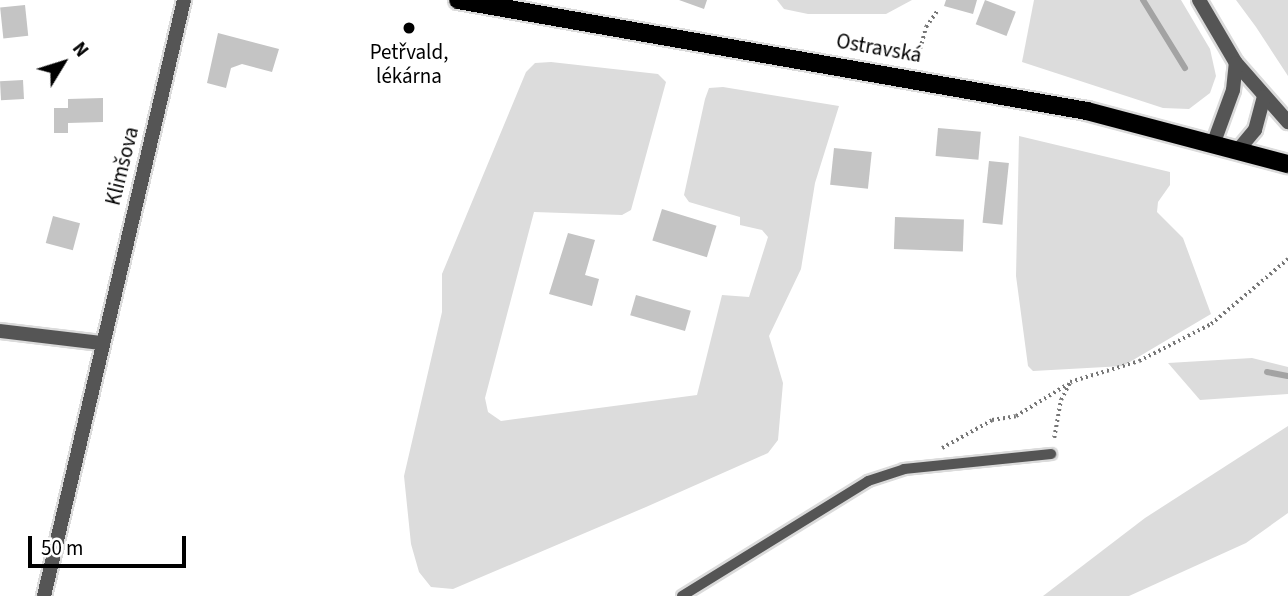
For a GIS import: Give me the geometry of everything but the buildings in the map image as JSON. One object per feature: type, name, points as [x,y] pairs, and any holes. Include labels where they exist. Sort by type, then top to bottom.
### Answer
[{"type":"main road","name":"Ostravská","points":[[458,0],[905,76],[1087,111],[1214,142],[1288,164]]},
{"type":"street","name":"Klimšova","points":[[44,596],[100,343],[184,0]]},
{"type":"street","points":[[1199,0],[1236,63],[1288,122]]},
{"type":"street","points":[[1214,142],[1233,90],[1236,63]]},
{"type":"street","points":[[1239,149],[1255,130],[1264,97]]},
{"type":"street","points":[[0,331],[100,343]]},
{"type":"lane","points":[[682,596],[868,481],[904,469],[1051,454]]},
{"type":"path","points":[[920,49],[926,27],[938,10]]},
{"type":"path","points":[[937,451],[992,420],[1016,416],[1070,383],[1139,361],[1211,324],[1288,259]]},
{"type":"path","points":[[1051,454],[1061,400],[1070,383]]},
{"type":"shaded area","points":[[777,0],[912,0],[886,14],[808,14],[784,9]]},
{"type":"shaded area","points":[[1034,0],[1181,0],[1210,49],[1216,76],[1210,93],[1189,109],[1163,108],[1022,62]]},
{"type":"shaded area","points":[[1236,0],[1288,0],[1288,76],[1256,27]]},
{"type":"shaded area","points":[[551,62],[658,74],[666,82],[631,210],[622,215],[534,212],[485,398],[488,412],[501,421],[697,395],[722,295],[749,297],[768,237],[762,230],[740,225],[740,217],[689,202],[684,195],[705,99],[709,88],[723,87],[839,106],[815,183],[801,269],[769,336],[783,383],[778,440],[768,453],[453,589],[431,587],[419,572],[411,544],[404,476],[442,312],[442,274],[526,72],[535,63]]},
{"type":"shaded area","points":[[1019,136],[1170,172],[1170,185],[1158,202],[1157,212],[1183,238],[1211,314],[1123,366],[1033,371],[1028,366],[1016,276]]},
{"type":"shaded area","points":[[1252,358],[1288,367],[1288,394],[1200,400],[1168,363]]},
{"type":"shaded area","points":[[1288,426],[1288,513],[1246,543],[1129,596],[1043,596],[1145,518]]},
{"type":"waterway","points":[[1143,0],[1185,68]]},
{"type":"waterway","points":[[1267,372],[1288,376]]},
{"type":"place","name":"Petřvald, lékárna","points":[[409,28]]}]
